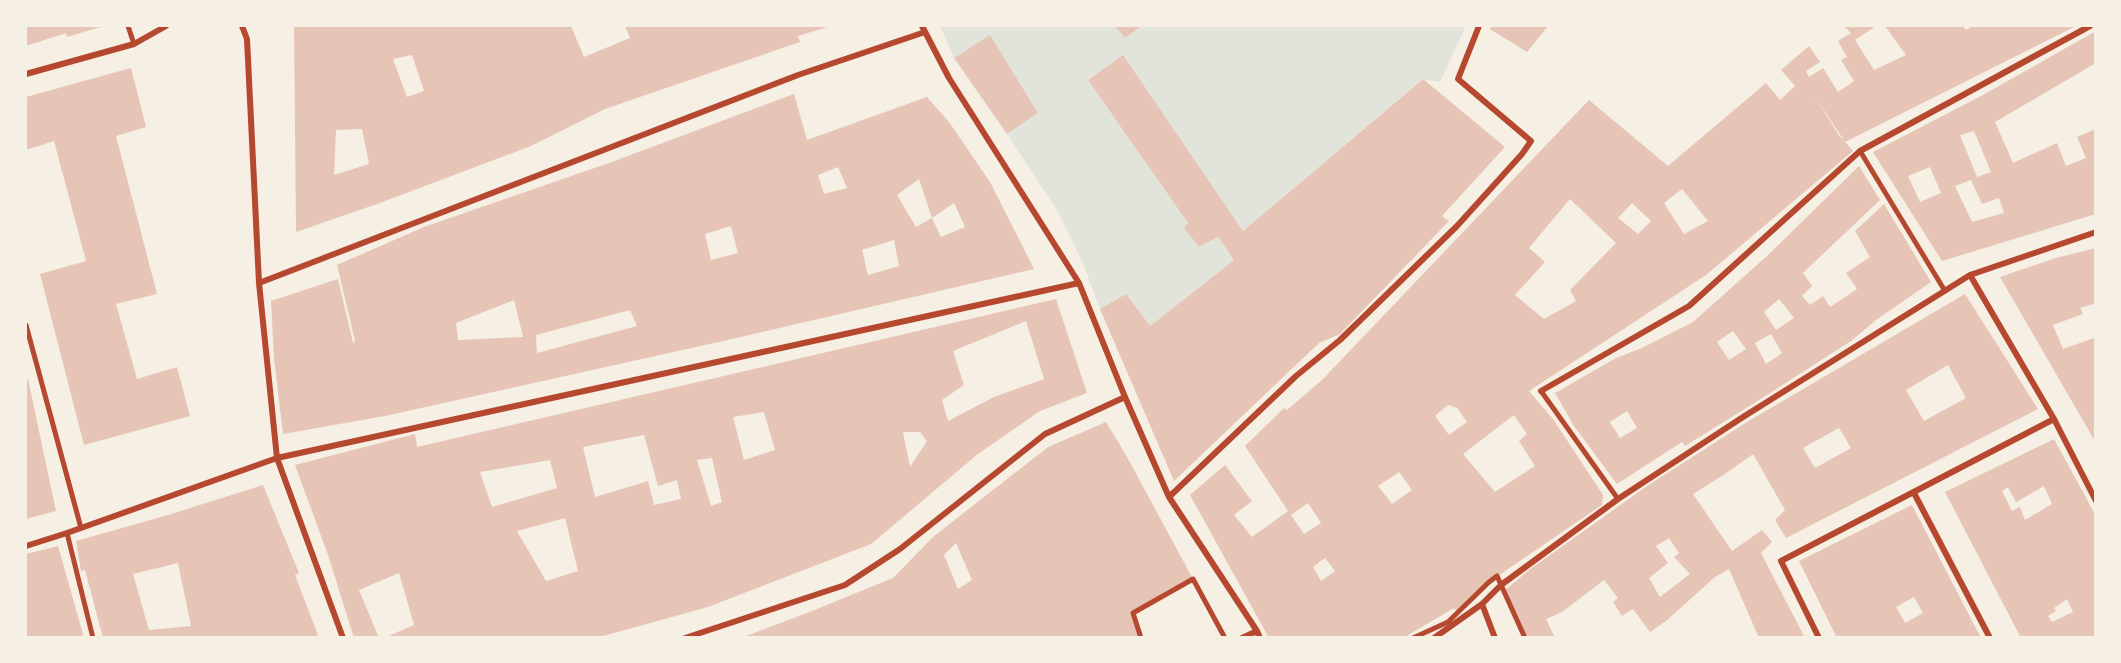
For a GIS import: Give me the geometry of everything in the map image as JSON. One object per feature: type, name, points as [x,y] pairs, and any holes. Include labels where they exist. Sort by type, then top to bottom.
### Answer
[{"type":"street","points":[[128,26],[134,44]]},
{"type":"street","points":[[26,74],[134,44],[166,26]]},
{"type":"street","points":[[242,26],[247,39],[260,283],[277,458],[343,638]]},
{"type":"street","points":[[922,26],[949,78],[1079,283],[1125,398],[1169,497],[1258,634],[1242,638]]},
{"type":"street","points":[[1169,497],[1296,376],[1340,340],[1457,226],[1531,141],[1458,79],[1479,26]]},
{"type":"street","points":[[1618,499],[1541,391],[1689,306],[1860,151],[2090,26]]},
{"type":"street","points":[[260,283],[798,75],[925,32]]},
{"type":"street","points":[[1860,151],[1945,291]]},
{"type":"street","points":[[1434,638],[1482,604],[1501,585],[1618,499],[1743,417],[1970,275],[2096,232]]},
{"type":"street","points":[[1970,275],[2054,419],[2096,501]]},
{"type":"street","points":[[26,546],[277,458],[1079,283]]},
{"type":"street","points":[[26,325],[81,528]]},
{"type":"street","points":[[685,638],[845,585],[900,549],[1045,434],[1125,398]]},
{"type":"street","points":[[1819,638],[1781,561],[2054,419]]},
{"type":"street","points":[[1914,493],[1990,638]]},
{"type":"street","points":[[67,533],[93,638]]},
{"type":"street","points":[[1413,638],[1448,622],[1497,576],[1525,638]]},
{"type":"street","points":[[1141,638],[1133,613],[1193,579],[1225,638]]},
{"type":"street","points":[[1482,604],[1495,638]]},
{"type":"shaded area","points":[[940,26],[1115,26],[1125,38],[1142,26],[1466,26],[1440,82],[1422,79],[1243,231],[1123,56],[1088,79],[1188,223],[1184,228],[1198,246],[1218,237],[1234,260],[1150,326],[1100,309],[1082,261],[1057,210],[1007,134],[1038,113],[990,36],[954,58]]},
{"type":"building","points":[[26,26],[104,26],[67,37],[66,33],[26,46]]},
{"type":"building","points":[[294,26],[571,26],[584,57],[630,38],[625,26],[831,26],[798,36],[800,42],[605,109],[531,146],[296,232]],"holes":[[[412,55],[424,91],[407,97],[393,59]],[[362,129],[369,164],[334,175],[336,130]]]},
{"type":"building","points":[[1115,26],[1142,26],[1125,38]]},
{"type":"building","points":[[1492,26],[1548,26],[1527,52],[1490,29]]},
{"type":"building","points":[[1844,26],[1876,26],[1855,40],[1874,70],[1906,55],[1885,26],[1963,26],[1966,30],[1973,26],[2076,26],[1845,142],[1853,151],[1706,275],[1529,391],[1553,419],[1603,495],[1602,505],[1489,582],[1458,613],[1454,608],[1403,638],[1269,638],[1190,495],[1225,465],[1252,501],[1234,515],[1252,537],[1288,511],[1245,446],[1284,408],[1287,410],[1322,380],[1589,100],[1668,166],[1766,83],[1780,100],[1795,86],[1781,70],[1809,46],[1820,62],[1806,71],[1809,77],[1823,68],[1838,92],[1854,81],[1841,60],[1847,57],[1838,41],[1851,33]],"holes":[[[1814,95],[1845,142],[1838,134]],[[1682,189],[1708,221],[1684,234],[1664,203]],[[1570,199],[1616,243],[1570,290],[1576,301],[1544,319],[1515,295],[1545,262],[1529,248]],[[1632,203],[1651,221],[1638,234],[1618,218]],[[1448,405],[1457,408],[1467,422],[1449,435],[1435,416]],[[1514,415],[1527,434],[1519,441],[1535,466],[1495,492],[1463,454]],[[1399,472],[1412,490],[1392,504],[1378,486]],[[1308,503],[1321,523],[1304,534],[1291,515]],[[1325,558],[1335,571],[1321,581],[1313,567]]]},
{"type":"building","points":[[2096,31],[2096,63],[1995,122],[2013,163],[2057,143],[2066,166],[2086,158],[2077,137],[2096,129],[2096,214],[1942,261],[1873,152],[1983,95]],"holes":[[[1974,131],[1991,172],[1977,177],[1960,135]],[[1930,167],[1941,193],[1920,202],[1908,176]],[[1971,180],[1982,204],[1999,198],[2004,213],[1972,222],[1955,186]]]},
{"type":"building","points":[[990,35],[1038,113],[1007,134],[954,58]]},
{"type":"building","points":[[1123,55],[1243,231],[1423,79],[1505,147],[1442,216],[1449,221],[1340,334],[1319,343],[1174,481],[1100,309],[1126,294],[1150,326],[1234,260],[1218,237],[1199,247],[1184,228],[1188,223],[1088,80]]},
{"type":"building","points":[[131,68],[146,127],[116,136],[157,294],[116,304],[137,379],[177,367],[190,416],[84,445],[40,274],[86,261],[54,141],[26,150],[26,97]]},
{"type":"building","points":[[794,94],[807,140],[927,97],[949,122],[990,182],[1034,269],[385,416],[283,434],[274,358],[271,301],[338,279],[353,343],[355,341],[337,265],[424,227],[609,163]],"holes":[[[838,167],[847,188],[824,194],[818,175]],[[919,179],[932,218],[916,227],[897,195]],[[954,203],[965,227],[941,237],[932,218]],[[731,226],[738,253],[711,260],[705,234]],[[894,240],[899,266],[868,275],[862,250]],[[514,300],[523,337],[458,340],[456,323]],[[630,310],[637,326],[537,353],[536,335]]]},
{"type":"building","points":[[1859,166],[1880,200],[1803,273],[1812,286],[1802,296],[1810,305],[1823,296],[1830,307],[1857,289],[1846,273],[1870,257],[1855,231],[1884,204],[1931,282],[1876,320],[1851,341],[1685,446],[1682,442],[1617,484],[1574,426],[1555,393],[1616,358],[1642,348],[1693,322],[1767,256]],"holes":[[[1779,299],[1794,318],[1776,330],[1764,312]],[[1733,331],[1746,349],[1729,360],[1717,342]],[[1771,334],[1782,353],[1766,364],[1755,343]],[[1627,411],[1637,428],[1620,438],[1610,422]]]},
{"type":"building","points":[[2096,248],[2096,303],[2080,308],[2083,314],[2053,325],[2063,349],[2094,338],[2096,343],[2096,443],[2000,277],[2056,258]]},
{"type":"building","points":[[1965,294],[2038,409],[1786,538],[1775,520],[1785,510],[1753,454],[1693,494],[1732,551],[1762,530],[1772,542],[1761,553],[1805,638],[1759,638],[1729,569],[1715,577],[1666,621],[1650,632],[1633,609],[1622,616],[1613,602],[1618,598],[1604,580],[1562,612],[1546,619],[1555,638],[1525,638],[1504,591],[1529,570],[1647,486],[1747,422]],"holes":[[[1948,365],[1966,398],[1924,421],[1906,390]],[[1839,428],[1851,448],[1815,468],[1803,448]],[[1669,538],[1679,553],[1674,557],[1690,574],[1660,597],[1649,578],[1668,563],[1656,546]]]},
{"type":"building","points":[[1056,299],[1087,393],[1040,411],[978,454],[871,544],[708,607],[596,638],[384,638],[414,625],[399,573],[359,590],[379,638],[354,638],[328,555],[295,465],[415,434],[417,447]],"holes":[[[1026,321],[1044,379],[994,397],[948,421],[942,400],[964,385],[953,351]],[[764,412],[775,450],[744,460],[733,417]],[[903,432],[920,432],[927,441],[910,467]],[[644,435],[658,486],[677,480],[681,499],[654,505],[648,481],[595,497],[583,447]],[[712,458],[722,502],[711,506],[697,460]],[[550,460],[557,488],[492,507],[480,472]],[[565,518],[578,571],[546,581],[517,531]]]},
{"type":"building","points":[[28,379],[56,511],[26,519],[26,380]]},
{"type":"building","points":[[1106,422],[1193,579],[1133,613],[1141,638],[741,638],[893,578],[933,537],[1048,447]],"holes":[[[956,543],[972,580],[958,589],[944,555]]]},
{"type":"building","points":[[2054,439],[2096,516],[2096,638],[2021,638],[1945,492]],"holes":[[[2044,486],[2052,504],[2025,520],[2020,507],[2012,511],[2002,491],[2008,487],[2016,502]],[[2067,599],[2073,612],[2052,622],[2048,616],[2056,611],[2054,608]]]},
{"type":"building","points":[[263,485],[299,573],[295,575],[319,638],[103,638],[85,570],[81,571],[76,541]],"holes":[[[178,563],[191,626],[149,630],[133,574]]]},
{"type":"building","points":[[1912,505],[1981,638],[1948,638],[1947,636],[1943,638],[1837,638],[1799,561]],"holes":[[[1914,597],[1923,613],[1905,623],[1896,607]]]},
{"type":"building","points":[[58,546],[84,638],[26,638],[26,554]]}]
